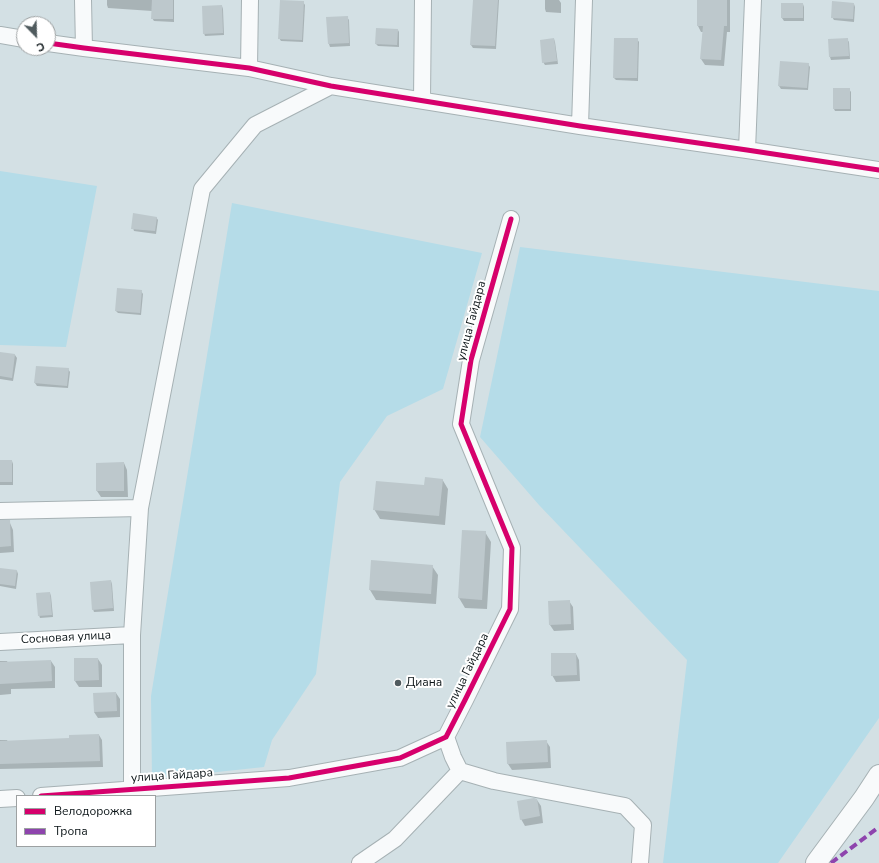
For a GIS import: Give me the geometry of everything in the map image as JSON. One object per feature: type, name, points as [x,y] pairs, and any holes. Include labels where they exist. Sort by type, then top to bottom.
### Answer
[{"type":"main road","points":[[816,863],[879,775]]},
{"type":"street","points":[[83,0],[84,48]]},
{"type":"street","points":[[249,68],[250,0]]},
{"type":"street","points":[[422,100],[423,0]]},
{"type":"street","points":[[580,126],[584,0]]},
{"type":"street","points":[[747,150],[754,0]]},
{"type":"street","points":[[0,35],[16,38]]},
{"type":"street","points":[[56,44],[249,68],[331,86],[580,126],[879,170]]},
{"type":"street","points":[[132,789],[132,635],[140,508],[202,188],[255,125],[331,86]]},
{"type":"street","name":"улица Гайдара","points":[[53,795],[289,778],[400,758],[446,737],[510,609],[512,548],[461,424],[471,360],[511,219]]},
{"type":"street","points":[[0,511],[140,508]]},
{"type":"street","name":"Сосновая улица","points":[[0,642],[132,635]]},
{"type":"street","points":[[446,737],[460,771],[494,781],[625,806],[643,825],[640,863]]},
{"type":"street","points":[[360,863],[395,838],[460,771]]},
{"type":"street","points":[[0,799],[16,798]]},
{"type":"shaded area","points":[[0,171],[97,186],[66,347],[0,345]]},
{"type":"shaded area","points":[[232,203],[482,253],[443,389],[387,416],[340,482],[316,674],[272,740],[264,767],[152,779],[151,696]]},
{"type":"shaded area","points":[[520,247],[879,291],[879,718],[778,863],[663,863],[687,660],[539,505],[480,437]]},
{"type":"building","points":[[152,0],[173,0],[173,19],[151,19]]},
{"type":"building","points":[[280,0],[304,1],[302,40],[278,39]]},
{"type":"building","points":[[473,0],[498,0],[495,46],[470,45]]},
{"type":"building","points":[[697,0],[727,0],[727,26],[724,26],[721,60],[700,59],[703,26],[697,26]]},
{"type":"building","points":[[832,1],[854,3],[853,19],[831,18]]},
{"type":"building","points":[[781,3],[803,3],[803,18],[781,18]]},
{"type":"building","points":[[222,5],[223,33],[203,34],[202,6]]},
{"type":"building","points":[[348,16],[349,43],[328,44],[326,17]]},
{"type":"building","points":[[376,28],[398,29],[397,45],[375,44]]},
{"type":"building","points":[[554,38],[557,61],[542,63],[540,40]]},
{"type":"building","points":[[614,38],[638,38],[637,78],[613,78]]},
{"type":"building","points":[[848,38],[849,56],[829,57],[828,39]]},
{"type":"building","points":[[780,61],[809,63],[807,88],[778,86]]},
{"type":"building","points":[[833,88],[850,88],[850,109],[833,109]]},
{"type":"building","points":[[133,213],[157,217],[155,231],[131,229]]},
{"type":"building","points":[[117,288],[142,290],[140,313],[115,311]]},
{"type":"building","points":[[0,352],[15,354],[12,378],[0,376]]},
{"type":"building","points":[[36,366],[69,368],[67,386],[34,383]]},
{"type":"building","points":[[0,460],[12,460],[12,482],[0,482]]},
{"type":"building","points":[[124,462],[124,491],[96,491],[96,463]]},
{"type":"building","points":[[425,477],[443,479],[439,516],[373,510],[376,481],[424,485]]},
{"type":"building","points":[[0,520],[10,520],[11,546],[0,547]]},
{"type":"building","points":[[462,530],[486,531],[482,600],[458,598]]},
{"type":"building","points":[[371,560],[433,565],[431,594],[369,590]]},
{"type":"building","points":[[0,568],[17,570],[15,586],[0,584]]},
{"type":"building","points":[[111,580],[113,608],[92,610],[90,582]]},
{"type":"building","points":[[50,592],[52,615],[38,616],[36,593]]},
{"type":"building","points":[[570,600],[571,624],[549,625],[548,601]]},
{"type":"building","points":[[551,653],[576,653],[577,675],[551,676]]},
{"type":"building","points":[[74,658],[98,658],[99,680],[74,681]]},
{"type":"building","points":[[51,660],[52,681],[0,684],[0,662]]},
{"type":"building","points":[[116,692],[117,711],[94,712],[93,693]]},
{"type":"building","points":[[99,734],[100,761],[0,764],[0,741],[69,738],[69,735]]},
{"type":"building","points":[[547,740],[548,762],[507,764],[506,742]]},
{"type":"building","points":[[534,798],[537,799],[540,816],[520,820],[517,801]]},
{"type":"marked path","points":[[831,863],[879,827]]},
{"type":"cycle path","points":[[56,44],[249,68],[331,86],[580,126],[879,170]]},
{"type":"cycle path","points":[[55,795],[289,778],[400,758],[446,737],[510,609],[512,548],[461,424],[471,360],[511,219]]},
{"type":"place","name":"Диана","points":[[398,683]]}]
